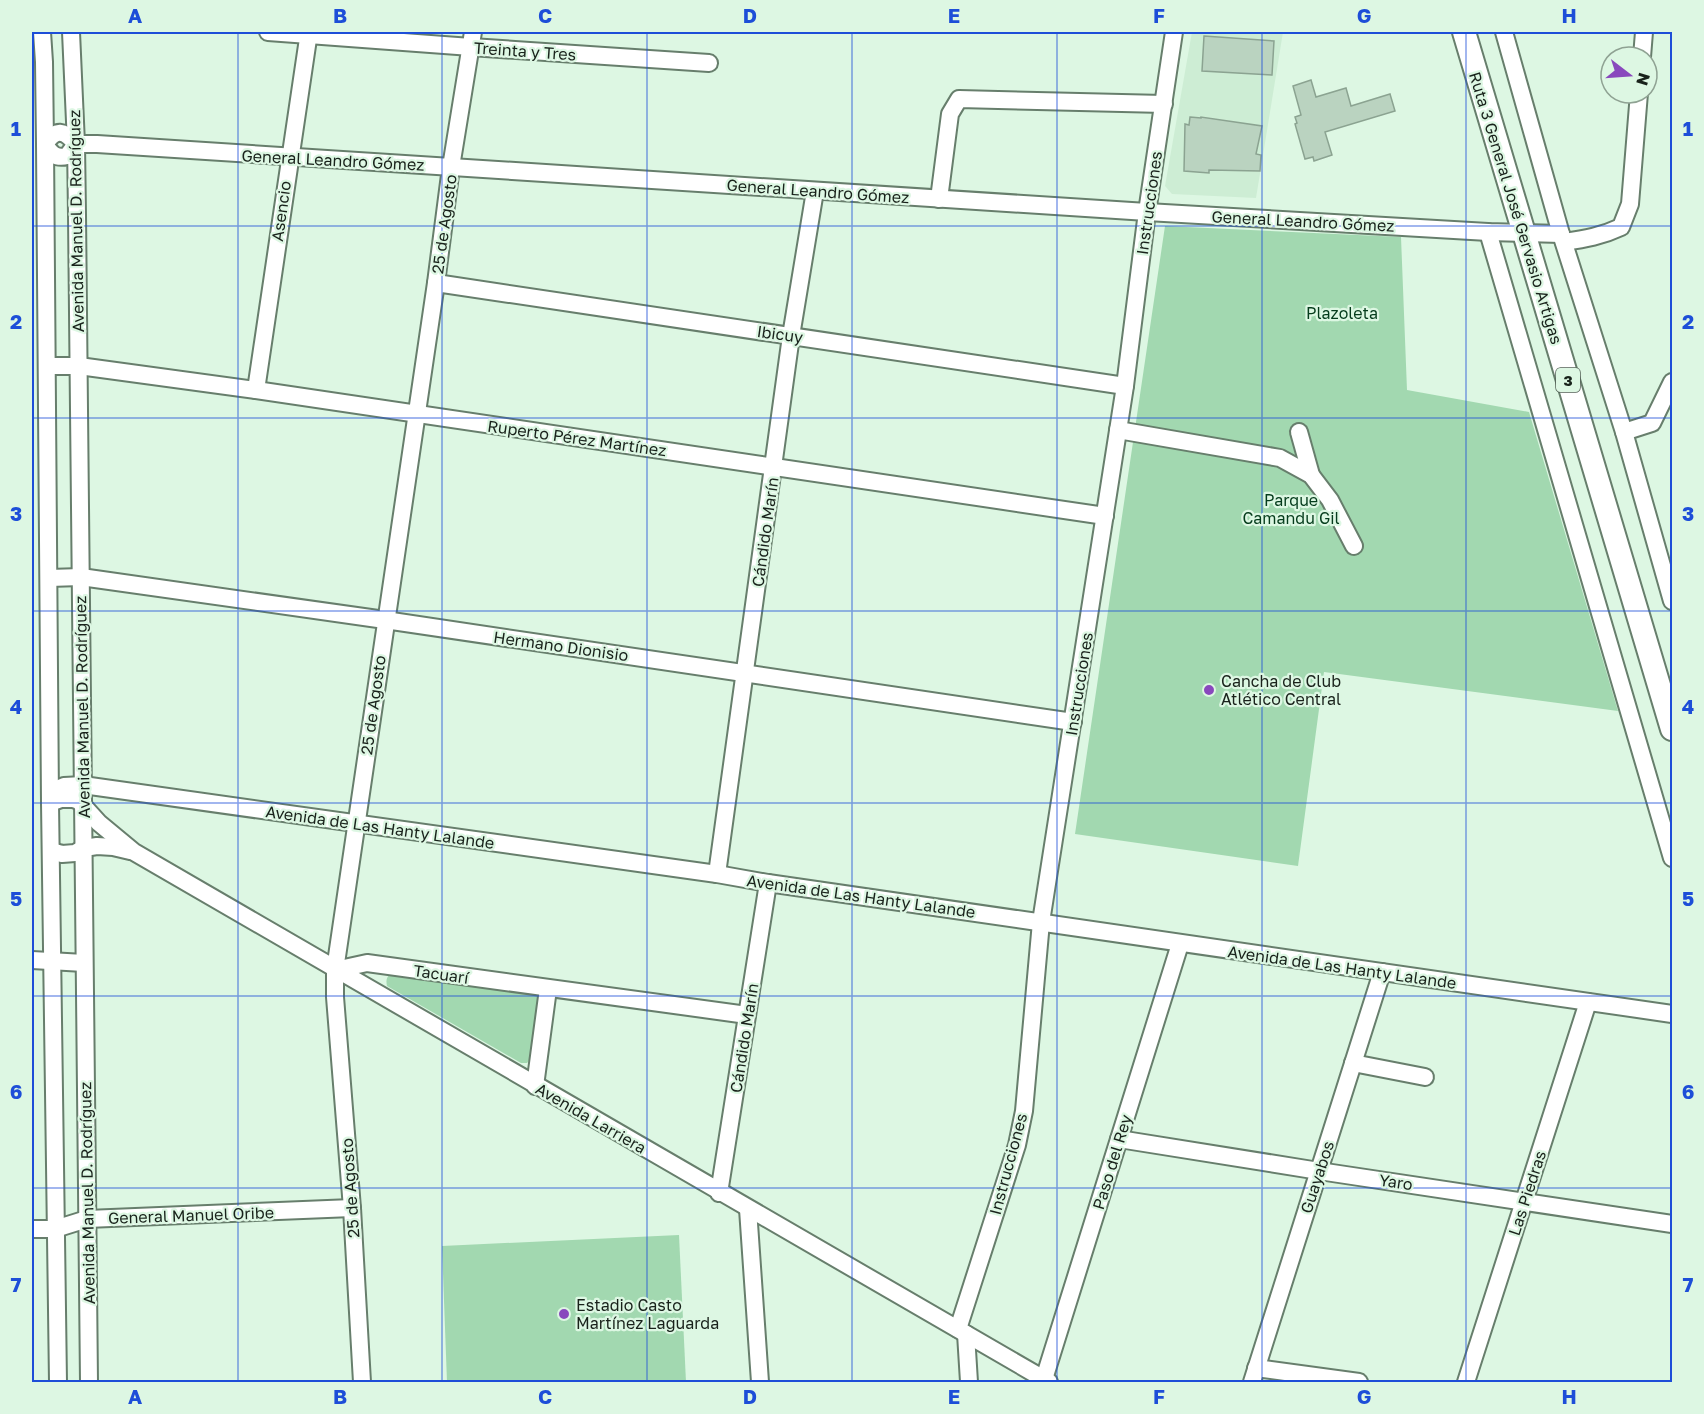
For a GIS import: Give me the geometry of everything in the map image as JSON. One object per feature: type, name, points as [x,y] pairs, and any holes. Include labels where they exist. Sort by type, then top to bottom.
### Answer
[{"type":"highway","name":"Ruta 3 General José Gervasio Artigas","points":[[1464,32],[1672,729]]},
{"type":"street","name":"Avenida Manuel D. Rodríguez","points":[[42,32],[44,62],[38,144],[48,366],[50,797],[58,1383]]},
{"type":"street","name":"Avenida Manuel D. Rodríguez","points":[[71,32],[76,144],[79,366],[89,1383]]},
{"type":"street","name":"Treinta y Tres","points":[[268,32],[472,39],[709,63]]},
{"type":"street","name":"Instrucciones","points":[[969,1383],[962,1332],[1017,1145],[1024,1111],[1041,922],[1125,386],[1147,212],[1174,32]]},
{"type":"street","points":[[1504,32],[1562,238],[1624,432],[1672,601]]},
{"type":"street","name":"Asencio","points":[[256,390],[309,33]]},
{"type":"street","name":"25 de Agosto","points":[[362,1383],[335,970],[451,167],[472,39]]},
{"type":"street","points":[[939,199],[950,114],[959,99],[1164,104]]},
{"type":"street","name":"General Leandro Gómez","points":[[38,144],[56,133],[63,133],[76,144],[1589,239],[1621,227],[1630,204],[1638,105]]},
{"type":"street","name":"Cándido Marín","points":[[717,874],[791,336],[815,191]]},
{"type":"street","name":"Ruta 3 General José Gervasio Artigas","points":[[1488,232],[1672,858]]},
{"type":"street","name":"Ibicuy","points":[[436,283],[1125,386]]},
{"type":"street","name":"Ruperto Pérez Martínez","points":[[48,366],[79,366],[256,390],[1105,516]]},
{"type":"street","points":[[1624,432],[1652,423],[1672,382]]},
{"type":"street","points":[[1118,430],[1280,458],[1311,475]]},
{"type":"street","points":[[1299,432],[1311,475],[1330,500],[1354,546]]},
{"type":"street","name":"Hermano Dionisio","points":[[49,578],[81,577],[1073,722]]},
{"type":"street","name":"Avenida de Las Hanty Lalande","points":[[50,797],[64,786],[83,785],[717,874],[1180,944],[1672,1014]]},
{"type":"street","points":[[50,797],[73,799],[83,805]]},
{"type":"street","name":"Avenida Larriera","points":[[83,805],[99,823],[134,852],[1047,1381]]},
{"type":"street","name":"Avenida Larriera","points":[[51,851],[75,854],[84,848],[97,846],[134,852]]},
{"type":"street","name":"Cándido Marín","points":[[719,1192],[768,883]]},
{"type":"street","name":"Paso del Rey","points":[[1047,1381],[1180,944]]},
{"type":"street","points":[[32,960],[84,963]]},
{"type":"street","name":"Tacuarí","points":[[335,970],[367,963],[747,1015]]},
{"type":"street","name":"Guayabos","points":[[1254,1375],[1382,972]]},
{"type":"street","points":[[535,1086],[548,989]]},
{"type":"street","name":"Las Piedras","points":[[1466,1383],[1588,1002]]},
{"type":"street","points":[[1353,1063],[1425,1077]]},
{"type":"street","name":"Yaro","points":[[1119,1139],[1672,1224]]},
{"type":"street","name":"General Manuel Oribe","points":[[32,1229],[55,1229],[87,1219],[352,1208]]},
{"type":"street","points":[[748,1209],[760,1383]]},
{"type":"street","points":[[1254,1375],[1359,1383]]},
{"type":"shaded area","points":[[1192,32],[1283,32],[1256,198],[1172,194],[1165,186]]},
{"type":"green space","name":"Parque Camandu Gil","points":[[1165,226],[1401,237],[1407,390],[1529,412],[1618,711],[1324,672],[1298,866],[1075,834]]},
{"type":"green space","points":[[390,974],[531,992],[537,995],[539,1002],[531,1059],[527,1063],[521,1063],[387,986]]},
{"type":"green space","name":"Estadio Casto Martínez Laguarda","points":[[679,1235],[686,1382],[447,1382],[442,1246]]},
{"type":"building","points":[[1204,36],[1274,41],[1272,75],[1202,71]]},
{"type":"building","points":[[1311,80],[1316,97],[1346,88],[1351,106],[1390,94],[1395,111],[1325,132],[1332,155],[1314,161],[1313,157],[1305,159],[1295,124],[1297,123],[1295,117],[1301,115],[1293,86]]},
{"type":"building","points":[[1190,117],[1262,126],[1256,154],[1261,155],[1260,171],[1209,170],[1209,173],[1184,171],[1185,124],[1189,125]]},
{"type":"place","name":"Cancha de Club Atlético Central","points":[[1209,690]]},
{"type":"place","name":"Estadio Casto Martínez Laguarda","points":[[564,1314]]},
{"type":"park label","name":"Plazoleta","points":[[1342,313]]}]
